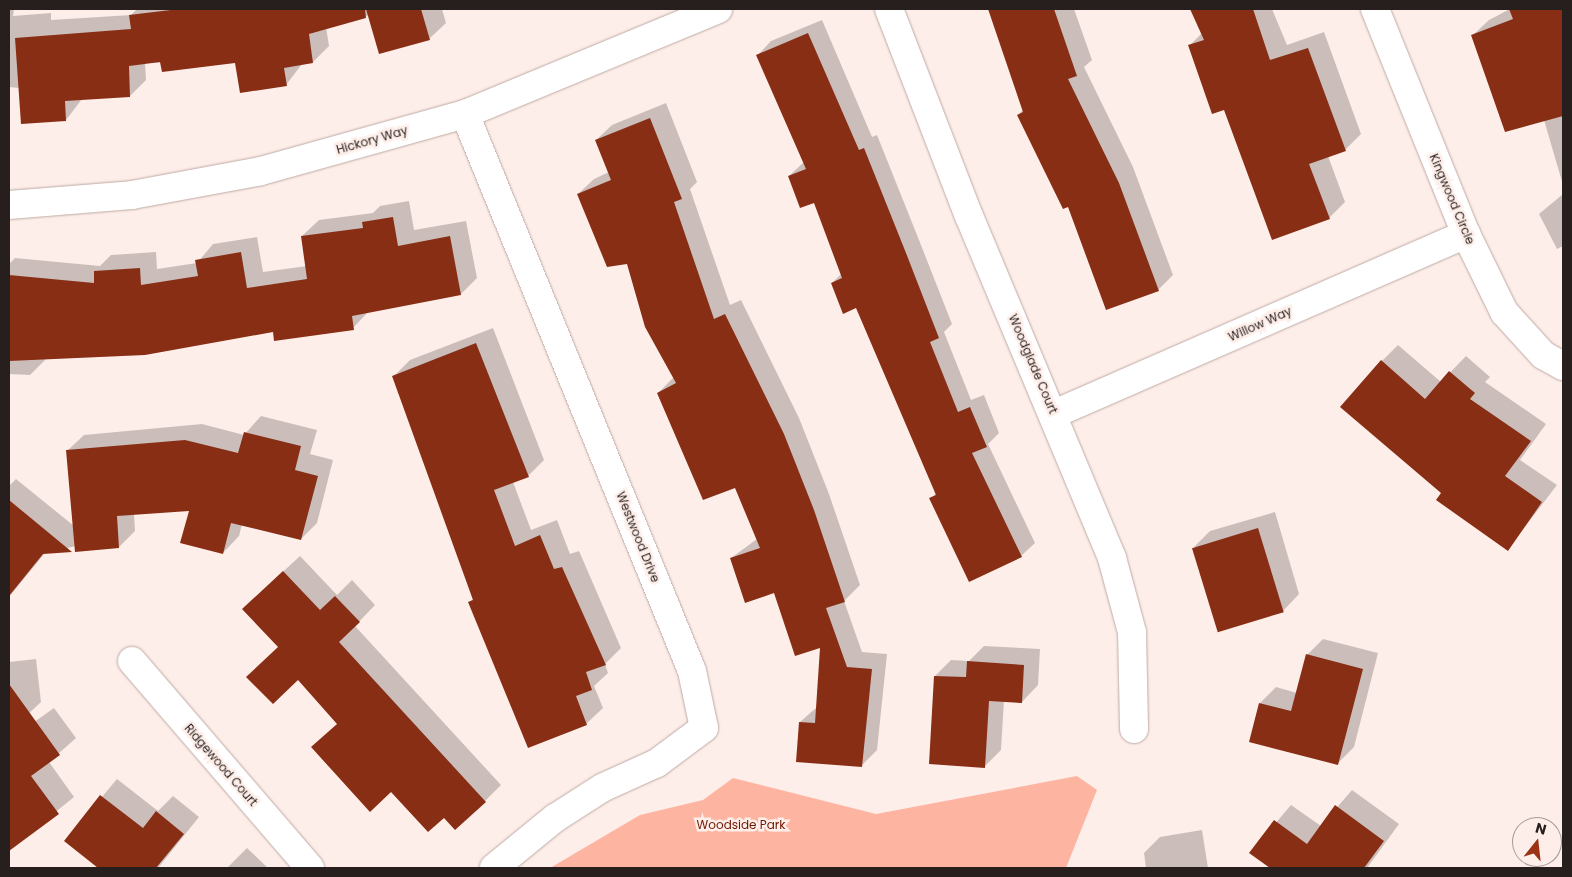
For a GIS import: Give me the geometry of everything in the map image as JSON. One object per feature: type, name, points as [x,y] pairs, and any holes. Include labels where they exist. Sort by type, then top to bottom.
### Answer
[{"type":"street","name":"Hickory Way","points":[[9,205],[132,196],[261,172],[465,114],[718,9]]},
{"type":"street","name":"Woodglade Court","points":[[889,9],[969,216],[1054,414],[1112,558],[1132,632],[1134,729]]},
{"type":"street","name":"Kingwood Circle","points":[[1375,9],[1466,234],[1504,312],[1543,355],[1563,366]]},
{"type":"street","name":"Westwood Drive","points":[[465,114],[692,670],[704,728],[657,763],[602,788],[555,818],[494,868]]},
{"type":"street","name":"Willow Way","points":[[1054,414],[1466,234]]},
{"type":"street","name":"Ridgewood Court","points":[[132,661],[310,868]]},
{"type":"green space","name":"Woodside Park","points":[[1077,776],[1097,790],[1066,868],[550,868],[640,815],[703,800],[733,778],[876,814]]},
{"type":"building","points":[[179,9],[365,9],[366,18],[309,34],[313,63],[284,68],[287,86],[240,93],[235,63],[162,72],[160,62],[129,66],[130,97],[65,101],[66,121],[21,124],[15,38],[131,29],[129,15]]},
{"type":"building","points":[[366,9],[421,9],[430,40],[379,54]]},
{"type":"building","points":[[988,9],[1054,9],[1077,76],[1068,79],[1119,183],[1159,291],[1106,310],[1068,207],[1063,209],[1017,115],[1023,112]]},
{"type":"building","points":[[1190,9],[1253,9],[1270,60],[1308,48],[1346,151],[1309,164],[1330,219],[1272,240],[1224,110],[1212,114],[1188,45],[1204,40]]},
{"type":"building","points":[[1509,9],[1563,9],[1563,116],[1505,132],[1471,35],[1513,19]]},
{"type":"building","points":[[808,33],[859,150],[864,148],[906,253],[939,338],[930,342],[958,412],[970,407],[987,447],[972,453],[1022,557],[969,582],[929,498],[936,495],[856,308],[843,314],[831,283],[842,278],[814,203],[800,208],[788,176],[806,169],[756,55]]},
{"type":"building","points":[[650,118],[682,199],[674,202],[714,319],[725,314],[784,434],[814,510],[845,602],[826,608],[847,667],[872,669],[862,767],[796,762],[799,722],[815,723],[820,648],[795,656],[774,593],[745,603],[730,558],[760,548],[735,488],[703,500],[657,393],[676,383],[645,327],[627,264],[607,267],[577,194],[611,180],[595,140]]},
{"type":"building","points":[[393,217],[398,246],[450,236],[461,295],[352,316],[354,330],[274,341],[273,332],[145,355],[9,361],[9,275],[94,283],[94,271],[140,268],[141,285],[198,276],[195,260],[241,252],[247,288],[307,279],[301,236],[363,228],[362,222]]},
{"type":"building","points":[[476,343],[529,477],[494,490],[515,546],[540,535],[554,569],[562,567],[606,665],[586,672],[592,690],[576,696],[587,725],[528,748],[468,602],[473,600],[392,376]]},
{"type":"building","points":[[1381,360],[1425,399],[1449,371],[1475,393],[1470,399],[1531,441],[1505,476],[1542,502],[1508,551],[1436,500],[1441,493],[1340,407]]},
{"type":"building","points":[[244,432],[301,446],[295,470],[318,476],[301,540],[231,523],[223,554],[180,543],[189,511],[117,516],[119,548],[75,552],[66,450],[185,440],[238,453]]},
{"type":"building","points":[[9,500],[72,552],[43,554],[9,596]]},
{"type":"building","points":[[1258,528],[1284,612],[1218,632],[1192,548]]},
{"type":"building","points":[[283,571],[320,610],[335,596],[360,622],[339,642],[486,802],[455,830],[444,818],[428,832],[391,792],[370,812],[311,747],[337,724],[298,680],[273,704],[246,677],[278,647],[242,609]]},
{"type":"building","points":[[1306,654],[1363,669],[1338,765],[1249,742],[1259,703],[1291,711]]},
{"type":"building","points":[[967,661],[1024,665],[1022,703],[989,701],[985,768],[929,764],[934,676],[966,677]]},
{"type":"building","points":[[9,684],[60,755],[31,776],[59,814],[9,851]]},
{"type":"building","points":[[100,795],[143,828],[156,811],[184,834],[156,868],[98,868],[64,841]]},
{"type":"building","points":[[1335,805],[1384,841],[1364,868],[1270,868],[1249,853],[1274,820],[1307,844]]}]
